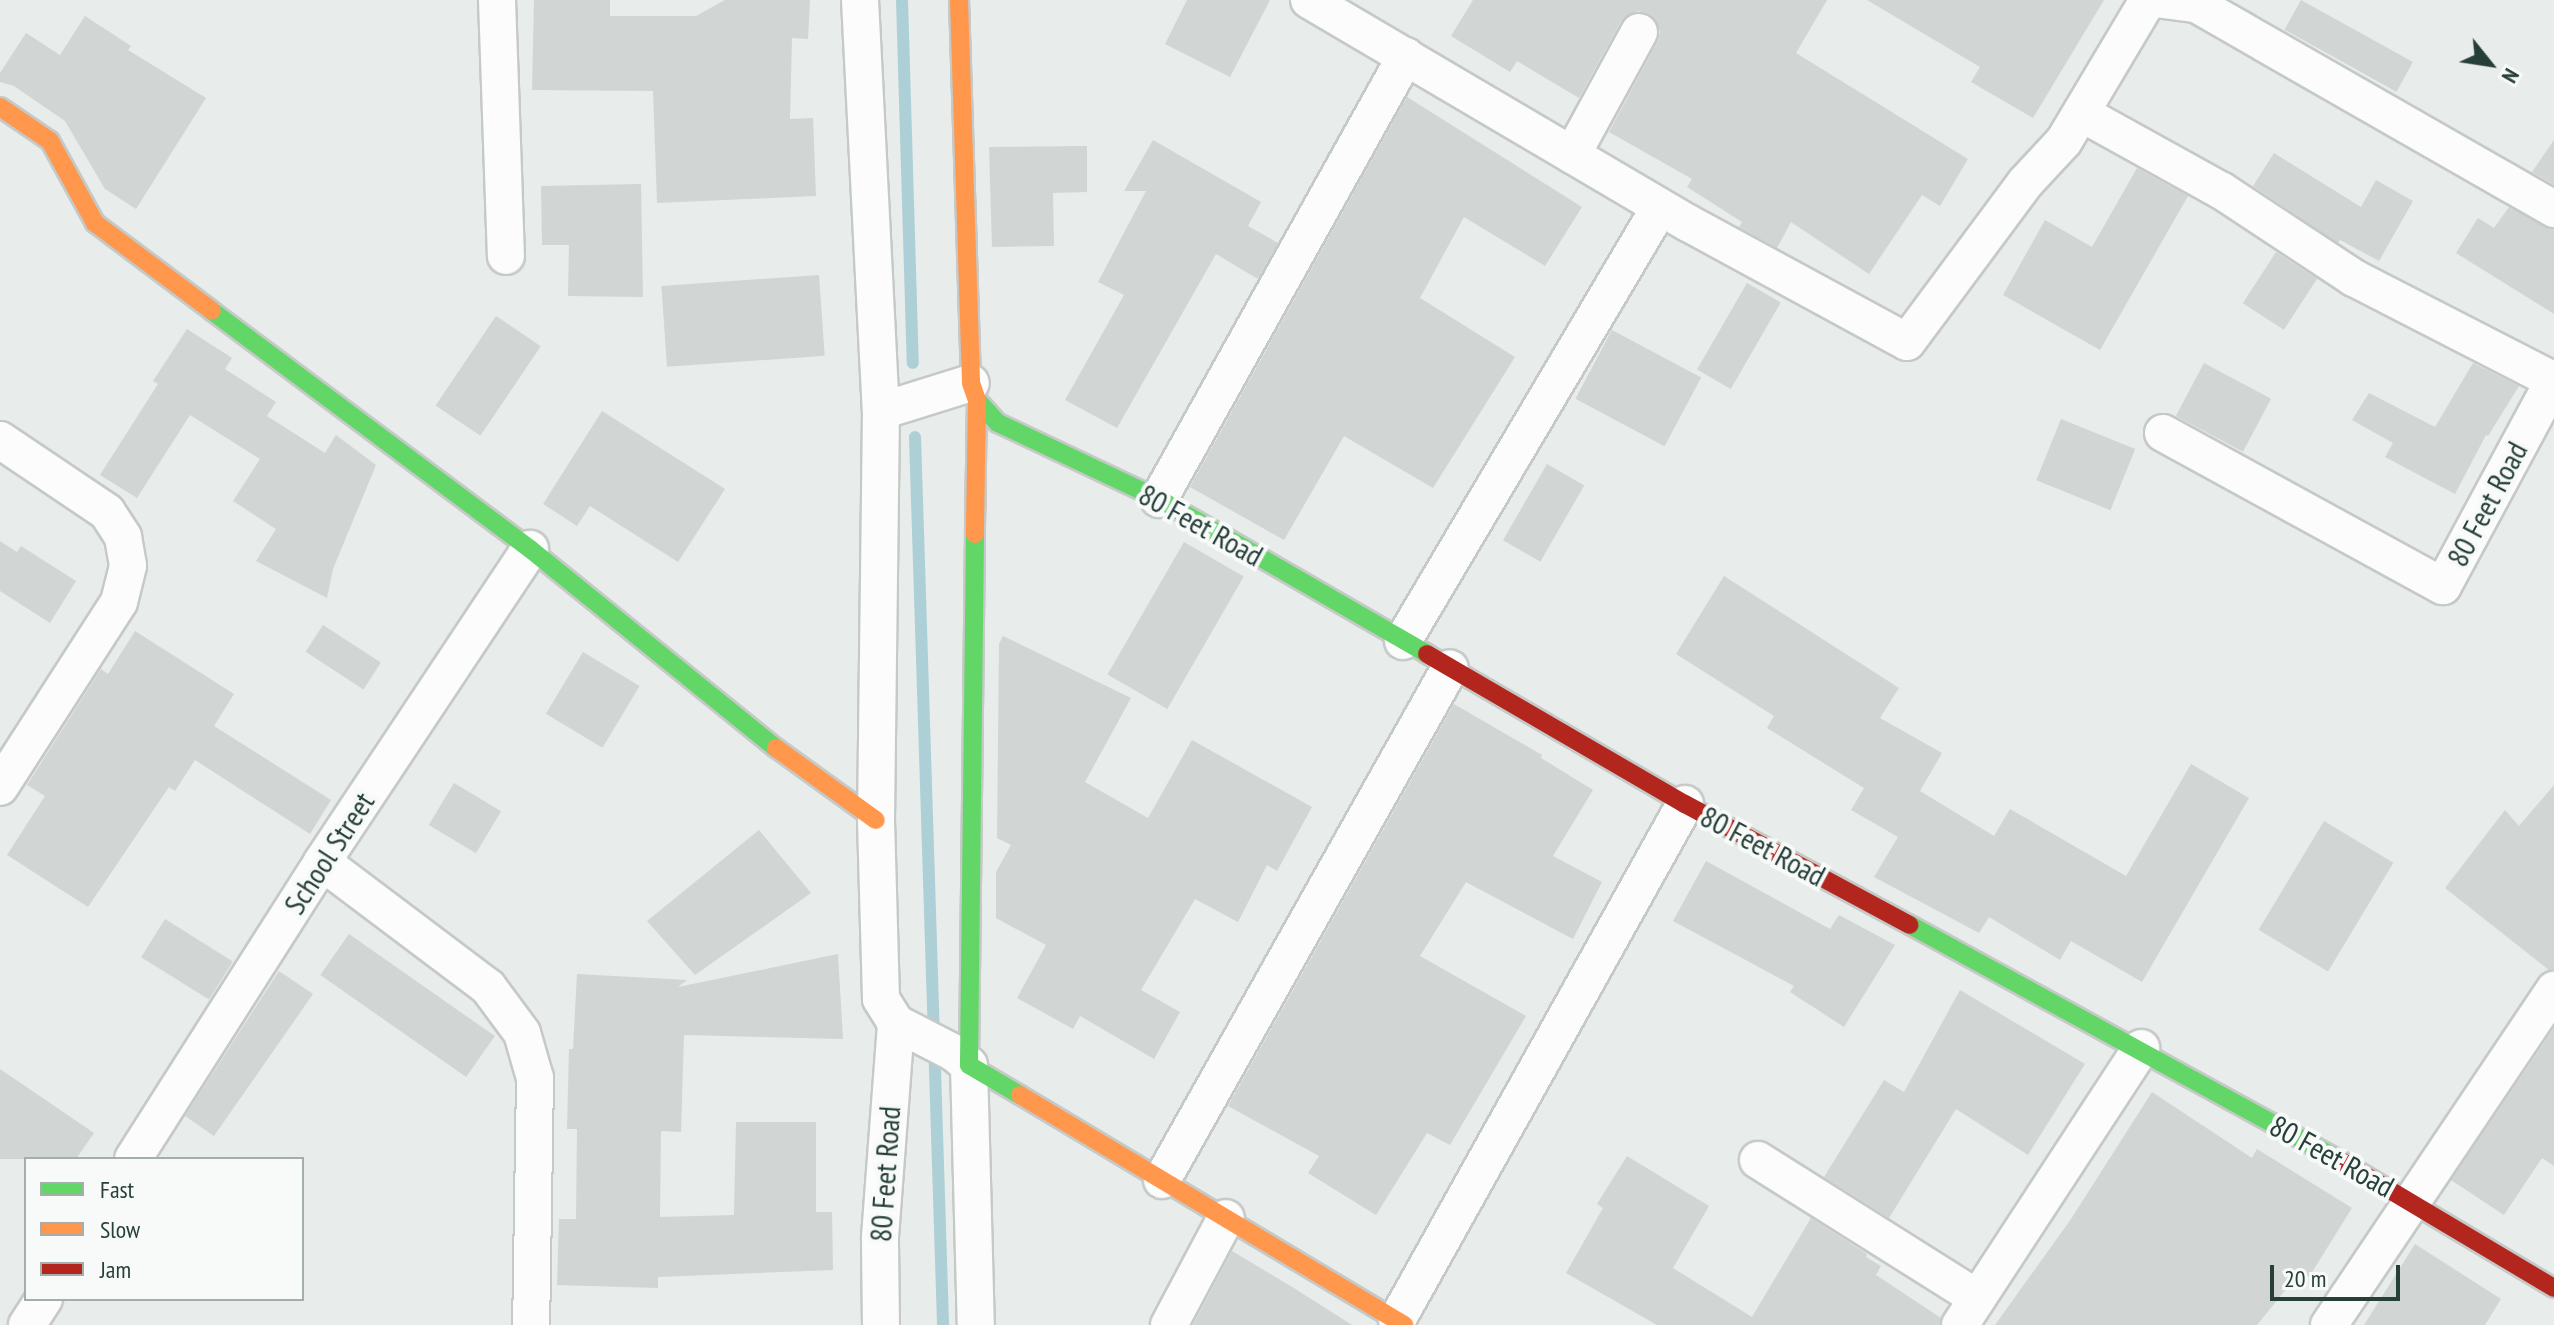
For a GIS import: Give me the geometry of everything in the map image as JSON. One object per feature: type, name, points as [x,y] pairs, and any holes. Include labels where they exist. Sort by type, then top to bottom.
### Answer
[{"type":"street","points":[[497,0],[506,256]]},
{"type":"street","name":"80 Feet Road","points":[[860,0],[898,405],[876,820],[881,999],[896,1023],[880,1237],[881,1325]]},
{"type":"street","points":[[959,0],[970,390],[961,1059],[976,1325]]},
{"type":"street","points":[[1309,0],[1660,207],[1907,342],[2025,183],[2064,141],[2148,0]]},
{"type":"street","points":[[2163,0],[2196,4],[2554,209]]},
{"type":"street","points":[[1572,155],[1639,32]]},
{"type":"street","points":[[1159,499],[1406,56]]},
{"type":"street","points":[[0,107],[50,141],[95,223],[530,549],[788,758],[876,820]]},
{"type":"street","points":[[2081,113],[2222,191],[2354,278],[2554,380]]},
{"type":"street","points":[[1403,641],[1660,207]]},
{"type":"street","name":"80 Feet Road","points":[[2163,433],[2443,586],[2554,380]]},
{"type":"street","points":[[898,405],[970,390]]},
{"type":"street","name":"80 Feet Road","points":[[970,390],[998,423],[1159,499],[1685,804],[2141,1048],[2414,1202],[2554,1288]]},
{"type":"street","points":[[0,440],[107,512],[123,537],[128,566],[119,602],[0,787]]},
{"type":"street","name":"School Street","points":[[134,1157],[322,862],[530,549]]},
{"type":"street","points":[[1162,1180],[1450,668]]},
{"type":"street","points":[[896,1023],[1401,1323],[1685,804]]},
{"type":"street","points":[[322,862],[488,987],[522,1033],[535,1078],[531,1325]]},
{"type":"street","points":[[2329,1325],[2554,990]]},
{"type":"street","points":[[1758,1160],[1968,1312],[2141,1048]]},
{"type":"street","points":[[1169,1325],[1226,1218]]},
{"type":"street","points":[[27,1325],[43,1301]]},
{"type":"building","points":[[534,0],[610,0],[610,16],[696,16],[725,0],[810,0],[808,39],[792,38],[790,119],[813,118],[816,196],[657,203],[653,91],[532,90]]},
{"type":"building","points":[[1187,0],[1270,0],[1230,77],[1165,44]]},
{"type":"building","points":[[1473,0],[1827,0],[1796,53],[1968,159],[1940,206],[1922,195],[1869,274],[1791,222],[1777,248],[1739,227],[1742,222],[1687,187],[1692,179],[1609,132],[1658,41],[1660,31],[1650,14],[1638,11],[1621,21],[1579,98],[1517,61],[1510,72],[1451,36]]},
{"type":"building","points":[[1867,0],[2104,0],[2033,118],[1971,82],[1980,67]]},
{"type":"building","points":[[2301,0],[2413,62],[2396,92],[2285,30]]},
{"type":"building","points":[[85,16],[131,46],[128,50],[206,98],[136,209],[105,189],[65,121],[14,86],[0,82],[0,73],[26,33],[60,55]]},
{"type":"building","points":[[1407,97],[1582,207],[1545,266],[1464,217],[1420,298],[1515,357],[1433,488],[1344,436],[1284,540],[1190,487]]},
{"type":"building","points":[[1153,140],[1261,202],[1248,226],[1278,243],[1258,279],[1216,254],[1117,428],[1065,400],[1124,295],[1098,282],[1146,191],[1124,191]]},
{"type":"building","points":[[2554,140],[2554,185],[2532,172]]},
{"type":"building","points":[[1087,146],[1087,192],[1053,193],[1054,246],[992,247],[989,147]]},
{"type":"building","points":[[2274,153],[2361,207],[2376,180],[2413,201],[2379,261],[2340,240],[2338,243],[2253,186]]},
{"type":"building","points":[[2137,168],[2188,196],[2100,350],[2003,295],[2045,220],[2092,247]]},
{"type":"building","points":[[641,184],[643,297],[568,296],[569,245],[542,245],[541,186]]},
{"type":"building","points":[[2509,207],[2554,230],[2554,314],[2456,253],[2478,218],[2494,228]]},
{"type":"building","points":[[2276,252],[2317,279],[2284,330],[2243,303]]},
{"type":"building","points":[[819,275],[825,356],[667,367],[661,286]]},
{"type":"building","points":[[1747,283],[1781,303],[1731,389],[1697,370]]},
{"type":"building","points":[[496,316],[541,346],[480,436],[436,406]]},
{"type":"building","points":[[187,329],[232,358],[225,369],[276,402],[267,416],[325,453],[336,435],[376,465],[333,569],[327,598],[256,561],[276,529],[233,501],[260,459],[190,415],[137,498],[100,475],[158,384],[153,381]]},
{"type":"building","points":[[1612,330],[1701,377],[1665,446],[1575,399]]},
{"type":"building","points":[[2204,363],[2271,399],[2243,452],[2176,416]]},
{"type":"building","points":[[2473,363],[2519,386],[2486,435],[2455,494],[2385,457],[2393,443],[2352,420],[2369,393],[2435,427]]},
{"type":"building","points":[[602,411],[725,489],[678,562],[590,506],[577,526],[543,504]]},
{"type":"building","points":[[2061,419],[2135,449],[2110,510],[2036,480]]},
{"type":"building","points":[[1547,464],[1584,486],[1540,562],[1503,540]]},
{"type":"building","points":[[0,541],[17,552],[21,546],[76,581],[50,623],[0,591]]},
{"type":"building","points":[[1184,542],[1244,576],[1167,709],[1108,675]]},
{"type":"building","points":[[1724,576],[1899,688],[1880,718],[1942,753],[1920,791],[1994,836],[2010,809],[2126,876],[2191,764],[2249,798],[2142,982],[2071,941],[2060,960],[1989,917],[1979,933],[1874,877],[1898,837],[1851,810],[1864,788],[1767,728],[1774,716],[1676,654]]},
{"type":"building","points":[[323,625],[381,663],[363,689],[306,652]]},
{"type":"building","points":[[135,631],[234,694],[214,726],[331,800],[310,834],[195,760],[175,791],[169,787],[88,907],[7,855],[45,796],[27,785],[101,669],[108,674]]},
{"type":"building","points":[[1003,636],[1131,698],[1085,782],[1148,818],[1192,740],[1312,807],[1277,871],[1267,865],[1238,922],[1195,899],[1141,990],[1180,1012],[1154,1059],[1080,1016],[1073,1029],[1017,998],[1046,945],[996,918],[996,872],[1011,845],[997,838],[999,644]]},
{"type":"building","points":[[583,652],[640,686],[602,748],[546,714]]},
{"type":"building","points":[[1454,704],[1542,755],[1541,758],[1593,790],[1553,856],[1602,882],[1573,939],[1466,882],[1420,956],[1526,1016],[1450,1145],[1427,1133],[1376,1215],[1308,1173],[1319,1156],[1228,1106]]},
{"type":"building","points":[[454,783],[501,811],[476,853],[429,825]]},
{"type":"building","points":[[2554,785],[2554,969],[2549,970],[2445,888],[2505,810],[2519,826]]},
{"type":"building","points":[[2324,821],[2393,863],[2328,972],[2259,930]]},
{"type":"building","points":[[759,830],[811,893],[695,975],[647,921]]},
{"type":"building","points":[[1706,861],[1830,929],[1839,915],[1895,945],[1844,1027],[1790,992],[1794,986],[1673,921]]},
{"type":"building","points":[[165,919],[233,961],[209,1000],[141,957]]},
{"type":"building","points":[[349,934],[495,1036],[466,1077],[320,975]]},
{"type":"building","points":[[838,954],[843,1039],[684,1035],[681,1132],[661,1131],[660,1217],[734,1215],[736,1122],[816,1122],[816,1212],[832,1212],[833,1270],[658,1277],[658,1288],[557,1285],[559,1219],[576,1219],[577,1129],[567,1129],[569,1049],[573,1049],[577,974],[687,980],[678,987]]},
{"type":"building","points":[[279,971],[313,994],[214,1136],[185,1116]]},
{"type":"building","points":[[1960,990],[2085,1064],[2028,1155],[1956,1109],[1889,1218],[1824,1177],[1884,1080],[1904,1092]]},
{"type":"building","points":[[2554,1028],[2554,1166],[2542,1158],[2504,1215],[2451,1180]]},
{"type":"building","points":[[0,1069],[94,1133],[77,1157],[0,1159]]},
{"type":"building","points":[[2152,1092],[2252,1158],[2257,1149],[2352,1208],[2309,1277],[2300,1272],[2257,1325],[1995,1325],[2071,1219]]},
{"type":"building","points":[[1627,1156],[1709,1206],[1673,1268],[1752,1317],[1811,1218],[1867,1254],[1866,1257],[1881,1266],[1876,1275],[1941,1318],[1939,1325],[1657,1325],[1566,1273],[1603,1208],[1597,1204]]},
{"type":"building","points":[[2415,1244],[2501,1299],[2485,1325],[2364,1325]]},
{"type":"building","points":[[1232,1251],[1297,1290],[1352,1325],[1193,1325]]},
{"type":"waterway","points":[[902,0],[913,363]]},
{"type":"waterway","points":[[915,437],[943,1325]]},
{"type":"traffic: fast","points":[[212,311],[530,549],[776,748]]},
{"type":"traffic: fast","points":[[977,400],[998,423],[1159,499],[1427,654]]},
{"type":"traffic: fast","points":[[975,534],[969,1065],[1020,1095]]},
{"type":"traffic: fast","points":[[1910,925],[2341,1161]]},
{"type":"traffic: slow","points":[[959,0],[971,383],[977,400],[975,534]]},
{"type":"traffic: slow","points":[[0,107],[50,141],[95,223],[212,311]]},
{"type":"traffic: slow","points":[[776,748],[876,820]]},
{"type":"traffic: slow","points":[[1020,1095],[1405,1325]]},
{"type":"traffic: jam","points":[[1427,654],[1685,804],[1910,925]]},
{"type":"traffic: jam","points":[[2341,1161],[2554,1288]]}]
